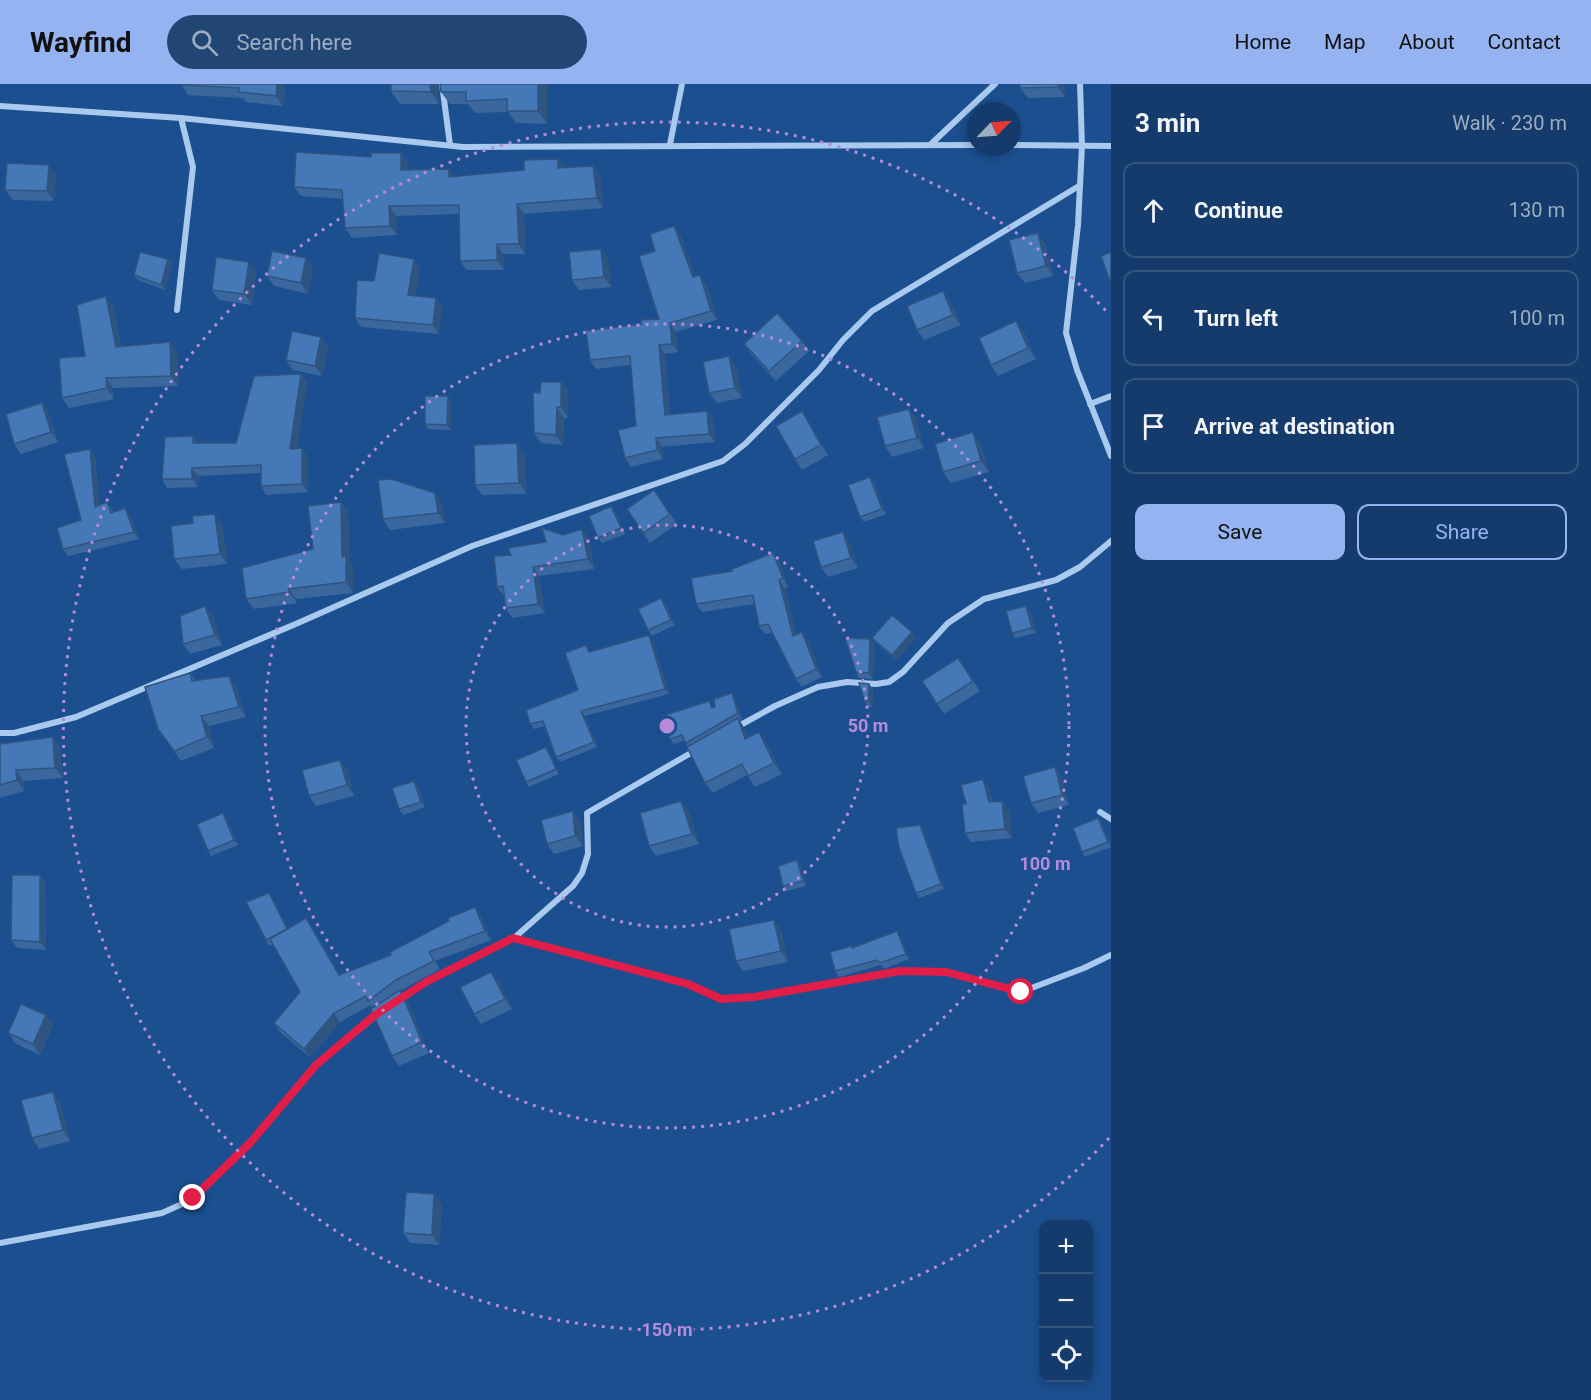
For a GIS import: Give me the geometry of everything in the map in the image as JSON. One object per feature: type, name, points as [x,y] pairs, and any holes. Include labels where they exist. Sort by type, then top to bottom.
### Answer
[{"type":"street","points":[[442,84],[450,145]]},
{"type":"street","points":[[670,144],[682,84]]},
{"type":"street","points":[[931,144],[995,84]]},
{"type":"street","points":[[1080,84],[1082,146],[1078,235],[1066,333],[1090,404],[1111,456]]},
{"type":"street","points":[[0,106],[181,118],[450,145],[967,145]]},
{"type":"street","points":[[177,310],[194,168],[181,118]]},
{"type":"street","points":[[1021,145],[1111,146]]},
{"type":"street","points":[[0,733],[14,733],[76,717],[472,546],[723,461],[746,444],[819,370],[843,340],[872,311],[1079,186]]},
{"type":"street","points":[[1090,404],[1111,396]]},
{"type":"street","points":[[734,728],[818,687],[847,682],[876,684],[889,682],[903,672],[948,623],[984,599],[1056,580],[1080,567],[1111,541]]},
{"type":"street","points":[[392,1004],[426,982],[513,938],[573,886],[582,873],[588,854],[587,813],[706,744]]},
{"type":"street","points":[[1100,812],[1111,819]]},
{"type":"street","points":[[513,938],[688,984],[721,999],[754,997],[900,971],[946,972],[1021,992],[1111,955]]},
{"type":"street","points":[[0,1243],[162,1213],[193,1198],[250,1143],[316,1065],[384,1010]]},
{"type":"building","points":[[181,84],[277,84],[276,96],[239,92],[239,88]]},
{"type":"building","points":[[391,84],[430,84],[431,92],[391,91]]},
{"type":"building","points":[[440,84],[538,84],[538,111],[507,111],[507,99],[466,101],[466,92],[441,92]]},
{"type":"building","points":[[1020,84],[1058,84],[1058,87],[1020,88]]},
{"type":"building","points":[[296,152],[371,157],[371,153],[401,153],[401,170],[449,169],[449,177],[524,170],[524,160],[558,159],[558,168],[593,166],[597,198],[517,204],[519,244],[497,244],[497,260],[460,261],[459,205],[389,206],[390,226],[345,228],[342,190],[294,187]]},
{"type":"building","points":[[7,163],[49,165],[47,191],[5,190]]},
{"type":"building","points":[[674,226],[693,277],[700,275],[711,311],[670,323],[672,344],[659,345],[665,415],[707,411],[709,434],[656,438],[657,450],[625,458],[618,430],[636,426],[630,356],[590,360],[586,331],[641,324],[641,320],[659,319],[639,256],[655,251],[650,234]]},
{"type":"building","points":[[1038,233],[1046,266],[1017,273],[1009,240]]},
{"type":"building","points":[[601,249],[604,277],[572,280],[569,252]]},
{"type":"building","points":[[272,251],[306,258],[301,283],[267,276]]},
{"type":"building","points":[[140,252],[168,259],[161,285],[134,275]]},
{"type":"building","points":[[1111,252],[1111,284],[1101,256]]},
{"type":"building","points":[[379,253],[414,259],[408,295],[436,298],[433,325],[355,318],[357,280],[374,281]]},
{"type":"building","points":[[216,257],[249,262],[244,294],[212,290]]},
{"type":"building","points":[[943,291],[953,315],[917,330],[907,306]]},
{"type":"building","points":[[106,296],[116,347],[170,342],[171,376],[106,378],[107,388],[62,398],[59,358],[85,356],[77,305]]},
{"type":"building","points":[[777,313],[802,341],[769,371],[744,344]]},
{"type":"building","points":[[1016,321],[1028,348],[991,365],[979,338]]},
{"type":"building","points":[[292,331],[321,337],[315,366],[286,360]]},
{"type":"building","points":[[729,356],[735,388],[709,393],[703,362]]},
{"type":"building","points":[[301,374],[290,449],[302,448],[302,484],[261,486],[261,465],[192,468],[192,479],[162,479],[165,437],[193,436],[193,443],[236,443],[254,376]]},
{"type":"building","points":[[541,382],[561,382],[561,407],[557,407],[556,435],[534,433],[533,392],[540,393]]},
{"type":"building","points":[[425,396],[448,396],[447,425],[425,424]]},
{"type":"building","points":[[42,403],[51,432],[14,444],[6,414]]},
{"type":"building","points":[[909,409],[917,438],[885,446],[877,417]]},
{"type":"building","points":[[802,411],[821,445],[795,459],[776,426]]},
{"type":"building","points":[[973,432],[981,461],[943,472],[935,444]]},
{"type":"building","points":[[517,443],[519,483],[475,485],[474,445]]},
{"type":"building","points":[[90,449],[95,507],[107,502],[111,513],[125,508],[134,532],[63,549],[57,528],[81,520],[64,454]]},
{"type":"building","points":[[870,477],[882,509],[860,517],[848,485]]},
{"type":"building","points":[[391,479],[435,493],[438,513],[383,519],[378,480]]},
{"type":"building","points":[[654,490],[670,514],[643,533],[627,509]]},
{"type":"building","points":[[341,502],[342,557],[346,556],[346,582],[289,589],[289,592],[246,599],[242,568],[313,549],[308,506]]},
{"type":"building","points":[[611,506],[621,528],[598,538],[589,516]]},
{"type":"building","points":[[215,514],[220,554],[174,559],[171,526],[193,523],[192,516]]},
{"type":"building","points":[[542,528],[563,535],[582,529],[588,559],[533,567],[538,604],[506,608],[503,586],[497,587],[494,556],[511,555],[508,548],[546,542]]},
{"type":"building","points":[[843,532],[851,558],[821,567],[813,541]]},
{"type":"building","points":[[773,553],[783,578],[779,580],[793,636],[802,632],[816,669],[796,679],[768,624],[759,626],[753,595],[696,604],[691,578],[732,571],[732,569]]},
{"type":"building","points":[[661,598],[671,620],[648,630],[638,609]]},
{"type":"building","points":[[205,606],[215,635],[183,644],[180,616]]},
{"type":"building","points":[[1026,606],[1032,628],[1012,633],[1006,611]]},
{"type":"building","points":[[892,615],[912,632],[892,655],[872,638]]},
{"type":"building","points":[[649,635],[665,689],[581,711],[594,742],[556,757],[543,721],[530,724],[526,710],[578,690],[565,653],[586,645],[589,652]]},
{"type":"building","points":[[845,638],[870,639],[869,673],[856,672]]},
{"type":"building","points":[[958,658],[973,681],[937,704],[922,681]]},
{"type":"building","points":[[190,673],[192,681],[229,676],[239,707],[201,716],[207,737],[174,751],[158,729],[145,687]]},
{"type":"building","points":[[859,683],[869,684],[868,701],[865,702]]},
{"type":"building","points":[[732,693],[738,713],[686,743],[682,735],[670,739],[662,716],[709,701],[712,708],[715,707],[714,699]]},
{"type":"building","points":[[738,718],[745,739],[759,732],[774,763],[748,776],[742,764],[705,783],[687,747]]},
{"type":"building","points":[[53,737],[55,768],[16,770],[17,780],[0,785],[0,744]]},
{"type":"building","points":[[546,747],[556,769],[526,782],[516,760]]},
{"type":"building","points":[[340,760],[347,785],[309,796],[302,770]]},
{"type":"building","points":[[1055,767],[1062,795],[1031,803],[1023,776]]},
{"type":"building","points":[[983,779],[989,802],[1002,801],[1005,829],[965,833],[962,804],[966,804],[961,785]]},
{"type":"building","points":[[414,781],[421,802],[399,809],[392,788]]},
{"type":"building","points":[[681,801],[692,834],[649,846],[640,813]]},
{"type":"building","points":[[573,811],[575,836],[547,844],[541,820]]},
{"type":"building","points":[[223,813],[234,840],[208,851],[197,824]]},
{"type":"building","points":[[1098,818],[1108,842],[1082,852],[1073,828]]},
{"type":"building","points":[[920,825],[941,884],[916,893],[899,848],[896,828]]},
{"type":"building","points":[[797,860],[803,881],[783,886],[778,866]]},
{"type":"building","points":[[12,875],[40,875],[40,942],[11,940]]},
{"type":"building","points":[[269,893],[287,929],[266,940],[246,902]]},
{"type":"building","points":[[475,907],[485,931],[429,952],[434,961],[396,980],[368,1001],[366,996],[334,1013],[304,1049],[274,1023],[300,992],[270,939],[306,918],[339,975],[391,955],[390,952],[449,921],[448,918]]},
{"type":"building","points":[[774,920],[781,951],[736,961],[729,929]]},
{"type":"building","points":[[897,931],[906,954],[880,963],[877,960],[835,971],[830,952],[851,946],[852,948]]},
{"type":"building","points":[[491,972],[505,999],[474,1014],[460,987]]},
{"type":"building","points":[[400,990],[422,1042],[392,1056],[371,1009]]},
{"type":"building","points":[[21,1004],[46,1015],[33,1044],[8,1033]]},
{"type":"building","points":[[53,1092],[63,1130],[32,1138],[21,1100]]},
{"type":"building","points":[[406,1192],[434,1194],[432,1235],[403,1233]]},
{"type":"route","points":[[193,1198],[250,1143],[283,1101],[316,1065],[375,1015],[426,982],[513,938],[688,984],[721,999],[754,997],[900,971],[946,972],[1021,992]]}]
